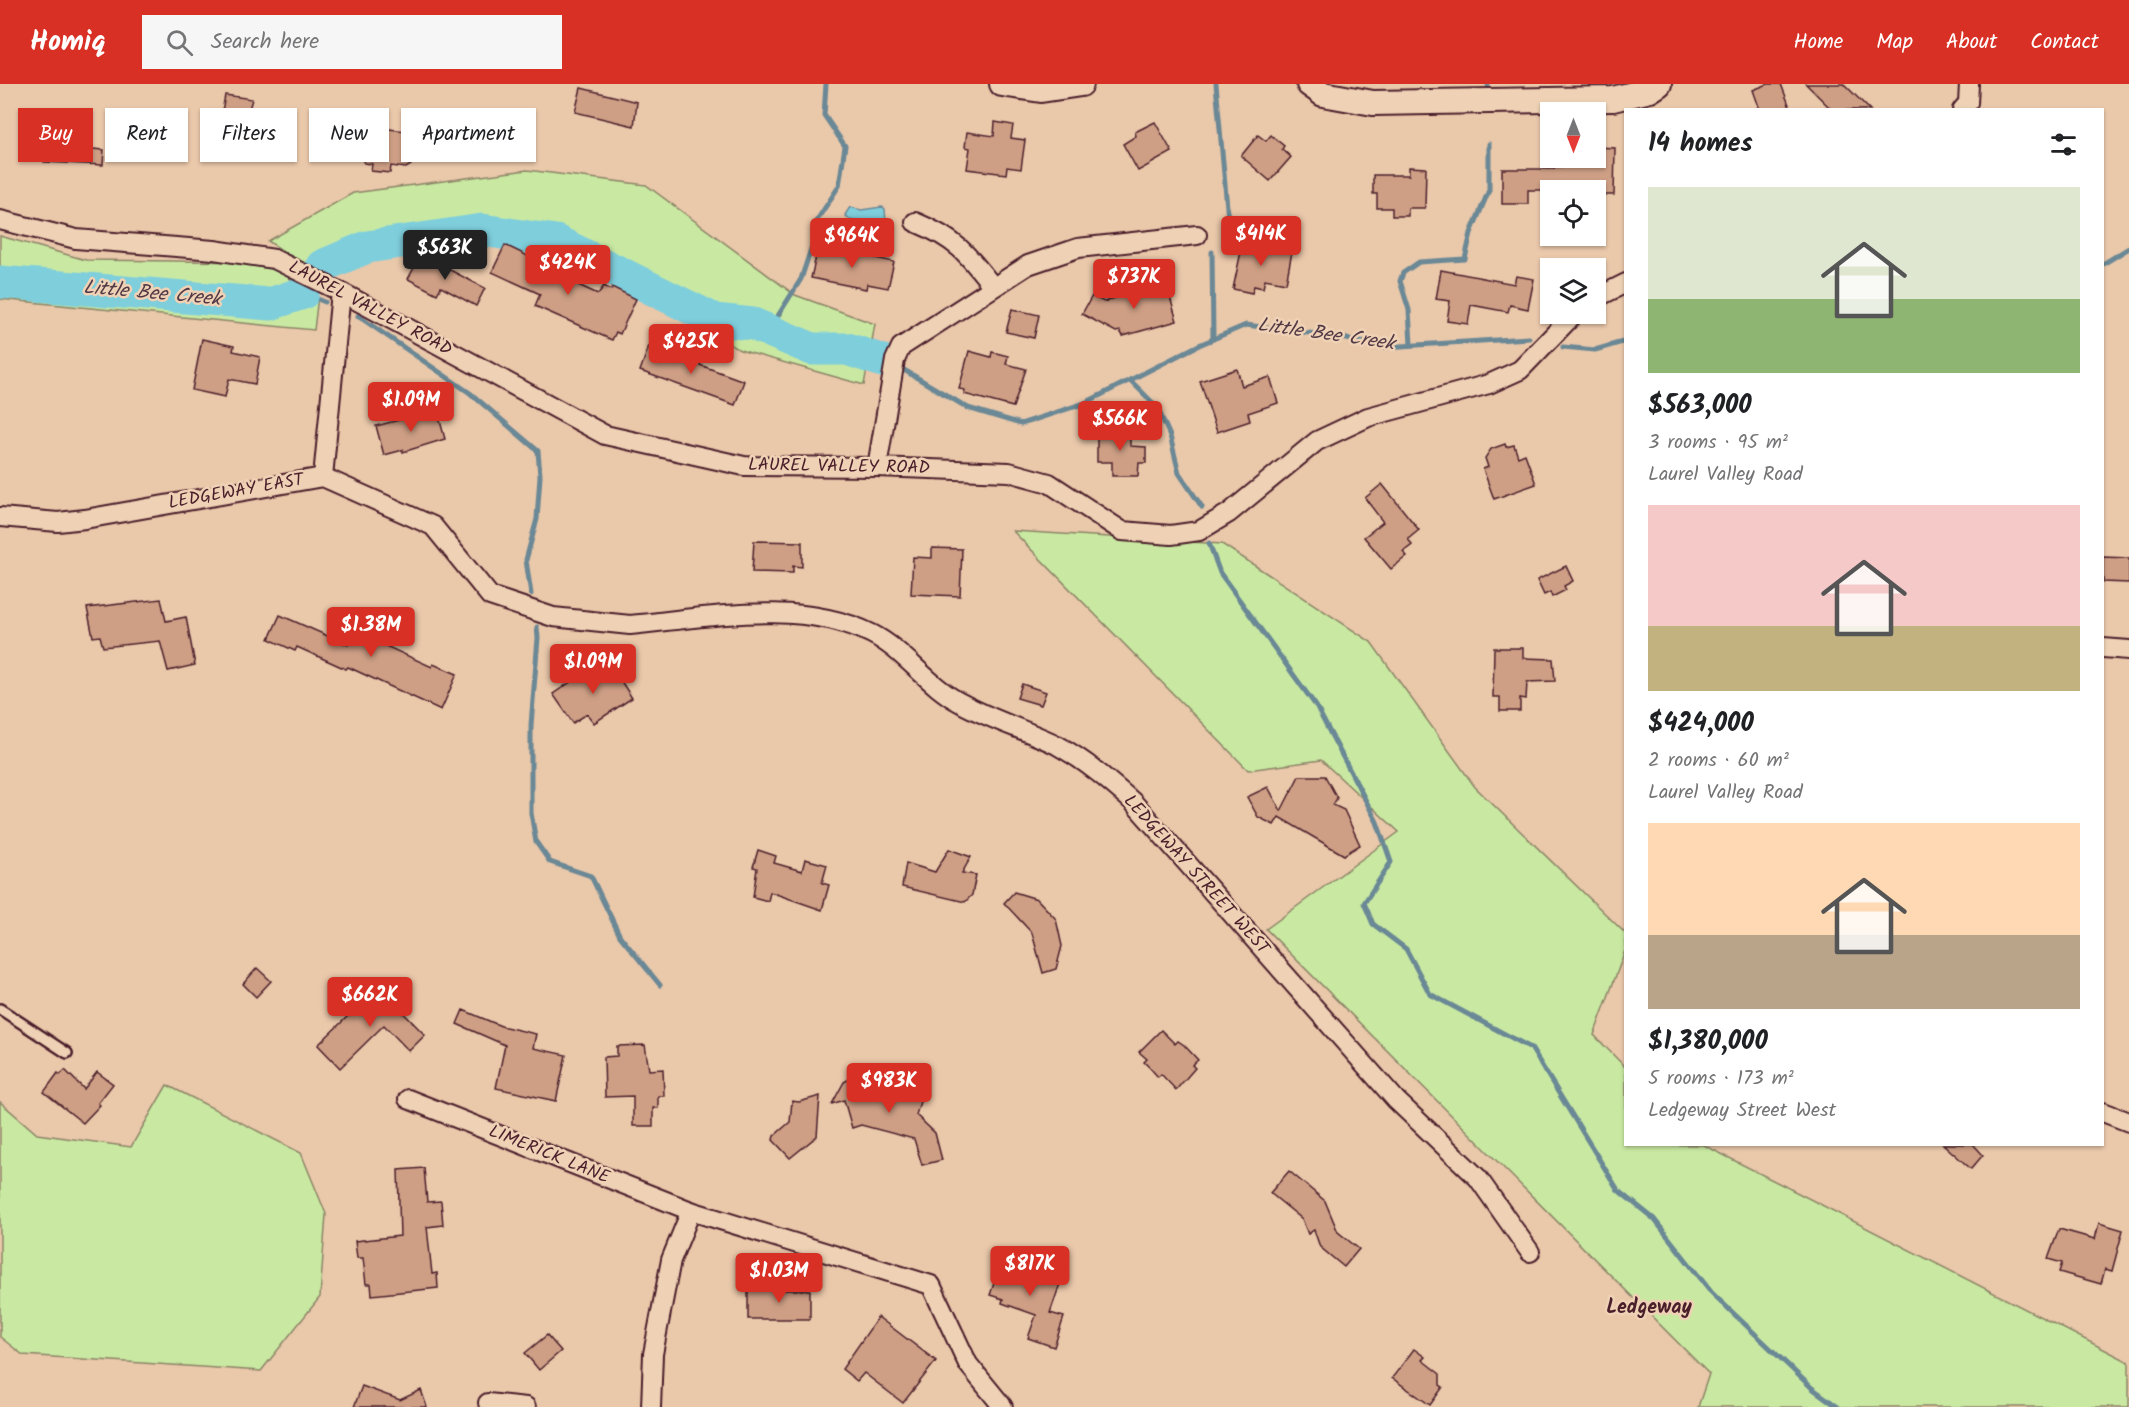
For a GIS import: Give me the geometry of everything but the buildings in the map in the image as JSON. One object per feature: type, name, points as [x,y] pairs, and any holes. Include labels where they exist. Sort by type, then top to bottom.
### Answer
[{"type":"street","points":[[1002,84],[1041,90],[1081,84]]},
{"type":"street","points":[[1309,84],[1323,94],[1373,103],[1613,99],[1650,90],[1659,84]]},
{"type":"street","points":[[1964,108],[1968,103],[1969,84]]},
{"type":"street","name":"LAUREL VALLEY ROAD","points":[[0,220],[76,239],[214,250],[274,260],[341,292],[605,435],[744,466],[877,467],[1009,472],[1050,483],[1122,531],[1171,535],[1199,531],[1229,513],[1317,441],[1368,417],[1489,384],[1520,370],[1564,324]]},
{"type":"street","points":[[915,222],[940,232],[965,250],[993,287]]},
{"type":"street","points":[[877,467],[895,360],[901,347],[1028,265],[1078,248],[1197,235]]},
{"type":"street","points":[[1606,293],[1624,284]]},
{"type":"street","name":"LEDGEWAY EAST","points":[[0,517],[58,522],[85,519],[323,477],[341,292]]},
{"type":"street","name":"LEDGEWAY STREET WEST","points":[[323,477],[433,526],[490,596],[553,617],[609,624],[630,625],[759,614],[808,613],[831,618],[873,634],[960,703],[1056,745],[1092,766],[1133,802],[1396,1100],[1478,1178],[1530,1252]]},
{"type":"street","points":[[2104,648],[2129,651]]},
{"type":"street","name":"LIMERICK LANE","points":[[408,1099],[691,1211],[931,1285],[968,1364],[1003,1407]]},
{"type":"street","points":[[2104,1112],[2129,1122]]},
{"type":"street","points":[[651,1407],[654,1354],[671,1260],[691,1211]]},
{"type":"street","points":[[488,1405],[526,1407]]},
{"type":"lane","points":[[0,1009],[67,1053]]},
{"type":"green space","points":[[527,170],[646,185],[795,295],[875,324],[864,385],[740,350],[550,245],[482,238],[331,260],[321,276],[268,241],[353,193]]},
{"type":"green space","points":[[0,236],[86,260],[265,262],[318,296],[314,330],[0,299]]},
{"type":"green space","points":[[1013,531],[1222,544],[1371,642],[1475,787],[1624,932],[1624,953],[1594,1035],[1624,1066],[1624,1146],[1706,1146],[2129,1362],[2129,1407],[1698,1407],[1709,1374],[1266,929],[1399,832],[1321,760],[1248,770]]},
{"type":"green space","points":[[167,1085],[301,1153],[326,1214],[320,1297],[261,1371],[23,1355],[0,1337],[0,1102],[37,1134],[131,1147]]},
{"type":"water","points":[[850,207],[861,210],[882,207],[885,209],[886,223],[867,228],[860,220],[850,220],[845,215]]},
{"type":"waterway","points":[[769,330],[801,279],[815,237],[815,223],[839,186],[845,146],[824,115],[826,84]]},
{"type":"waterway","points":[[1216,84],[1228,219],[1224,229]]},
{"type":"waterway","points":[[1411,345],[1409,310],[1400,281],[1403,273],[1419,262],[1465,259],[1471,233],[1489,190],[1489,144]]},
{"type":"waterway","name":"Little Bee Creek","points":[[322,266],[367,247],[482,230],[556,241],[715,320],[753,324],[812,349],[847,349],[883,361]]},
{"type":"waterway","name":"Little Bee Creek","points":[[2104,263],[2129,248]]},
{"type":"waterway","points":[[1212,252],[1213,339]]},
{"type":"waterway","name":"Little Bee Creek","points":[[0,282],[270,304],[303,293]]},
{"type":"waterway","points":[[303,293],[325,302]]},
{"type":"waterway","points":[[358,316],[470,393],[538,451],[540,476],[537,519],[526,560],[531,594]]},
{"type":"waterway","name":"Little Bee Creek","points":[[904,370],[968,408],[1021,424],[1085,403],[1199,345],[1246,325],[1333,336],[1385,347],[1529,338]]},
{"type":"waterway","name":"Little Bee Creek","points":[[1563,347],[1595,350],[1624,342]]},
{"type":"waterway","points":[[1130,380],[1157,407],[1170,436],[1179,473],[1202,507]]},
{"type":"waterway","points":[[1209,543],[1220,573],[1316,706],[1377,822],[1391,862],[1364,903],[1373,924],[1406,949],[1430,994],[1531,1048],[1618,1190],[1654,1219],[1712,1293],[1812,1388],[1838,1407]]},
{"type":"waterway","points":[[537,627],[531,725],[531,813],[536,842],[550,862],[591,876],[620,936],[660,985]]},
{"type":"district","name":"Ledgeway","points":[[1649,1308]]}]
